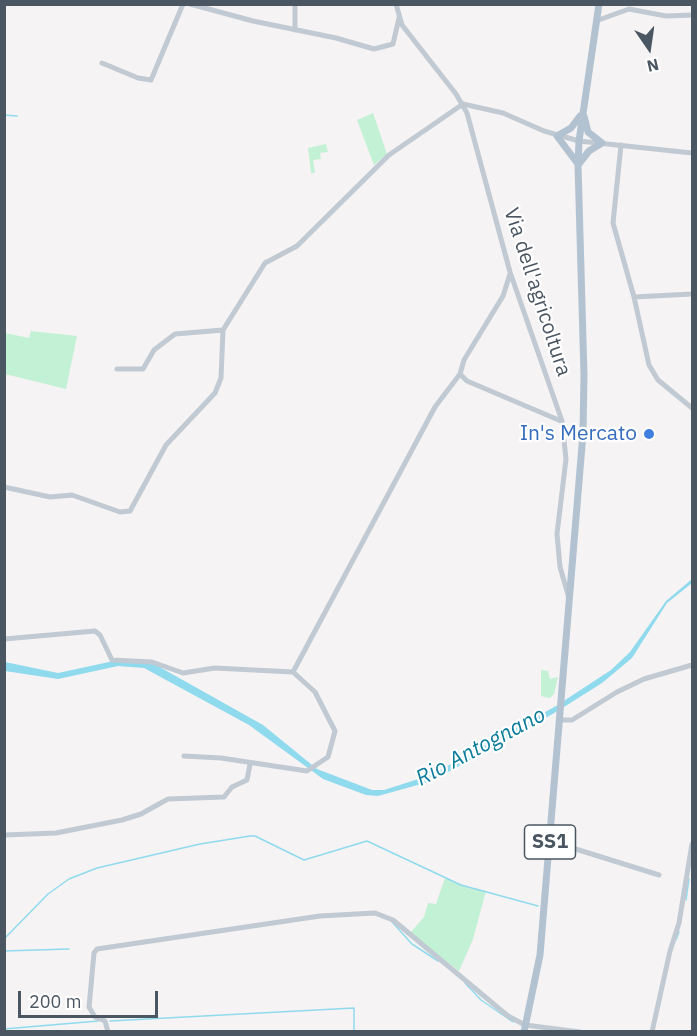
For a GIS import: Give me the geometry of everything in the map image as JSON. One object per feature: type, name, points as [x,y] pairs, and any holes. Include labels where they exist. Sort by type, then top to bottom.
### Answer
[{"type":"main road","name":"SS1","points":[[524,1028],[538,967],[562,702],[568,598],[573,578],[584,422],[579,141],[599,4]]},
{"type":"main road","points":[[583,111],[588,132],[602,143],[589,152],[578,165],[571,151],[557,136],[576,124],[583,111]]},
{"type":"street","points":[[102,63],[138,78],[151,80],[183,4]]},
{"type":"street","points":[[190,4],[336,38],[367,48],[385,48],[395,41],[399,18],[396,4]]},
{"type":"street","points":[[295,4],[295,30]]},
{"type":"street","points":[[596,21],[629,9],[666,16],[693,15]]},
{"type":"street","name":"Via dell'agricoltura","points":[[399,18],[463,104],[510,272],[562,421],[566,459],[557,534],[568,598]]},
{"type":"street","points":[[4,487],[50,497],[72,495],[120,512],[130,511],[166,445],[219,384],[223,330],[265,263],[297,246],[376,166],[463,104],[502,113],[557,136],[579,141],[693,153]]},
{"type":"street","points":[[621,145],[612,216],[652,373],[693,408]]},
{"type":"street","points":[[292,672],[435,407],[460,374],[464,360],[503,296],[510,272]]},
{"type":"street","points":[[634,297],[693,294]]},
{"type":"street","points":[[117,369],[143,369],[154,350],[176,334],[223,330]]},
{"type":"street","points":[[460,374],[467,381],[562,421]]},
{"type":"street","points":[[4,639],[95,631],[100,635],[112,660],[152,662],[183,674],[215,668],[292,672],[315,692],[336,731],[328,757],[307,771],[221,758],[184,756]]},
{"type":"street","points":[[560,719],[572,720],[644,679],[693,665]]},
{"type":"street","points":[[4,835],[56,833],[122,820],[141,814],[168,799],[224,797],[232,787],[247,780],[250,764]]},
{"type":"street","points":[[550,841],[659,875]]},
{"type":"street","points":[[652,1032],[670,951],[680,923],[693,844]]},
{"type":"street","points":[[108,1032],[105,1021],[94,1017],[89,1007],[94,953],[97,949],[320,916],[375,913],[393,920],[490,1004],[524,1028],[579,1032]]},
{"type":"green space","points":[[373,113],[387,154],[374,165],[357,120]]},
{"type":"green space","points":[[326,144],[328,152],[320,153],[321,159],[313,160],[315,173],[311,173],[308,148]]},
{"type":"green space","points":[[31,331],[77,336],[66,389],[5,374],[5,333],[29,338]]},
{"type":"green space","points":[[541,670],[548,671],[550,679],[558,677],[554,694],[550,698],[541,696]]},
{"type":"green space","points":[[445,878],[466,887],[486,891],[473,939],[459,971],[410,933],[424,917],[428,903],[436,904]]},
{"type":"water","points":[[692,579],[692,583],[667,603],[632,658],[602,683],[556,712],[432,781],[378,796],[366,795],[323,779],[249,725],[144,668],[118,666],[58,679],[5,671],[5,662],[58,673],[109,662],[136,660],[156,665],[263,725],[317,769],[372,790],[384,790],[431,775],[556,706],[611,670],[630,652],[666,601]]},
{"type":"waterway","points":[[4,115],[17,116]]},
{"type":"waterway","points":[[4,939],[48,894],[69,879],[97,868],[200,844],[250,836],[255,836],[304,860],[367,841],[461,885],[538,906]]},
{"type":"waterway","points":[[686,900],[689,879]]},
{"type":"waterway","points":[[392,922],[412,944],[438,961]]},
{"type":"waterway","points":[[676,940],[679,932]]},
{"type":"waterway","points":[[4,951],[69,949]]},
{"type":"waterway","points":[[465,983],[481,1000],[513,1022]]},
{"type":"waterway","points":[[110,1021],[354,1008],[354,1032]]},
{"type":"waterway","points":[[4,1029],[98,1021]]},
{"type":"place","name":"In's Mercato","points":[[649,434]]},
{"type":"water label","name":"Rio Antognano","points":[[481,747]]}]
